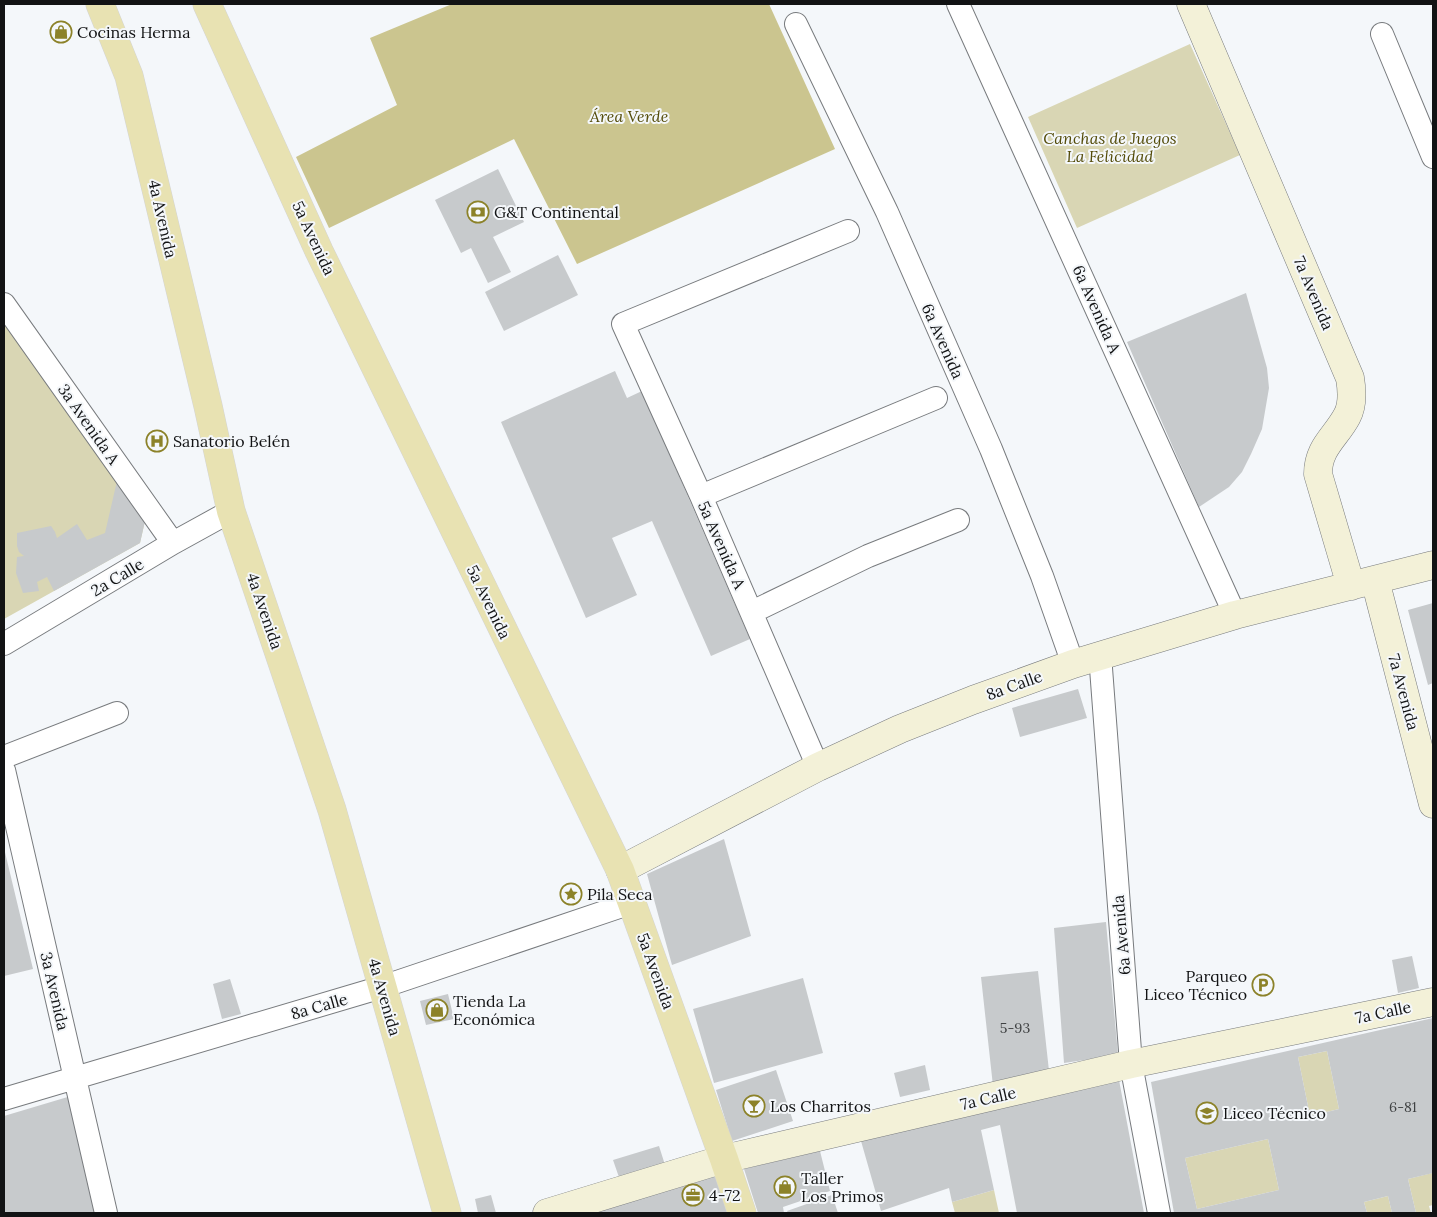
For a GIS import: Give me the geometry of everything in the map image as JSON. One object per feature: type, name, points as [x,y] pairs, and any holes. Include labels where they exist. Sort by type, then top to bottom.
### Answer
[{"type":"main road","name":"4a Avenida","points":[[100,4],[129,76],[206,396],[231,511],[332,810],[447,1213]]},
{"type":"main road","name":"5a Avenida","points":[[207,4],[319,251],[620,870],[742,1213]]},
{"type":"main road","name":"7a Avenida","points":[[1192,4],[1350,378],[1352,395],[1348,415],[1323,450],[1318,465],[1318,474],[1363,583],[1433,804]]},
{"type":"main road","name":"8a Calle","points":[[620,870],[818,767],[900,729],[973,700],[1073,664],[1235,615],[1433,565]]},
{"type":"main road","name":"7a Calle","points":[[547,1213],[724,1159],[1132,1064],[1433,1002]]},
{"type":"street","name":"6a Avenida A","points":[[958,4],[1235,615]]},
{"type":"street","name":"6a Avenida","points":[[796,24],[887,212],[991,449],[1042,576],[1073,664]]},
{"type":"street","points":[[1382,34],[1433,157]]},
{"type":"street","name":"5a Avenida A","points":[[818,767],[701,496],[623,324],[848,231]]},
{"type":"street","name":"3a Avenida A","points":[[4,304],[174,543]]},
{"type":"street","points":[[701,496],[936,398]]},
{"type":"street","name":"2a Calle","points":[[4,644],[231,511]]},
{"type":"street","points":[[752,612],[868,556],[958,520]]},
{"type":"street","name":"6a Avenida","points":[[1100,656],[1132,1064],[1159,1213]]},
{"type":"street","points":[[4,757],[118,713]]},
{"type":"street","name":"3a Avenida","points":[[4,770],[106,1213]]},
{"type":"street","name":"8a Calle","points":[[4,1099],[382,988],[631,903]]},
{"type":"green space","name":"Área Verde","points":[[452,4],[769,4],[835,149],[577,264],[514,139],[329,228],[296,157],[397,105],[370,38]]},
{"type":"green space","name":"Canchas de Juegos La Felicidad","points":[[1190,44],[1240,155],[1077,228],[1028,117]]},
{"type":"green space","points":[[4,322],[145,521],[140,543],[4,619]]},
{"type":"green space","points":[[1327,1051],[1339,1109],[1310,1116],[1298,1057]]},
{"type":"green space","points":[[1268,1139],[1279,1190],[1197,1209],[1185,1158]]},
{"type":"green space","points":[[1432,1173],[1433,1205],[1429,1206],[1431,1213],[1416,1213],[1408,1179]]},
{"type":"green space","points":[[994,1190],[999,1213],[955,1213],[952,1202]]},
{"type":"green space","points":[[1388,1196],[1392,1213],[1367,1213],[1364,1202]]},
{"type":"building","points":[[498,169],[524,222],[493,237],[511,272],[488,283],[471,248],[461,253],[435,200]]},
{"type":"building","points":[[558,255],[578,295],[504,331],[485,292]]},
{"type":"building","points":[[1246,293],[1267,368],[1269,388],[1262,429],[1242,472],[1229,487],[1199,507],[1127,342]]},
{"type":"building","points":[[615,371],[627,398],[642,391],[750,639],[711,656],[652,521],[612,538],[637,595],[586,618],[501,422]]},
{"type":"building","points":[[117,481],[145,521],[140,543],[54,591],[47,577],[37,582],[39,591],[23,593],[16,573],[17,557],[24,556],[19,552],[17,546],[17,533],[51,526],[57,538],[77,524],[87,540],[105,533]]},
{"type":"building","points":[[1433,603],[1433,683],[1428,685],[1408,610]]},
{"type":"building","points":[[1078,689],[1087,718],[1020,737],[1012,708]]},
{"type":"building","points":[[724,839],[751,936],[672,965],[647,874]]},
{"type":"building","points":[[4,848],[33,969],[4,976]]},
{"type":"building","points":[[1106,922],[1118,1055],[1064,1063],[1054,928]]},
{"type":"building","points":[[1412,956],[1419,988],[1398,993],[1392,960]]},
{"type":"building","points":[[1038,971],[1050,1080],[993,1086],[981,977]]},
{"type":"building","points":[[803,978],[823,1053],[714,1083],[693,1009]]},
{"type":"building","points":[[230,979],[241,1014],[222,1019],[213,984]]},
{"type":"building","name":"Tienda La Económica","points":[[448,994],[454,1019],[426,1025],[420,1001]]},
{"type":"building","points":[[1433,1018],[1433,1173],[1408,1179],[1416,1213],[1392,1213],[1388,1196],[1364,1202],[1367,1213],[1174,1213],[1151,1082]],"holes":[[[1327,1051],[1339,1109],[1310,1116],[1298,1057]],[[1268,1139],[1279,1190],[1197,1209],[1185,1158]]]},
{"type":"building","points":[[925,1065],[930,1090],[900,1097],[894,1073]]},
{"type":"building","name":"Los Charritos","points":[[776,1070],[793,1121],[732,1141],[716,1090]]},
{"type":"building","points":[[1119,1080],[1144,1213],[1017,1213],[1000,1125],[981,1130],[994,1190],[952,1202],[949,1188],[881,1211],[861,1141]]},
{"type":"building","points":[[71,1096],[98,1213],[4,1213],[4,1116]]},
{"type":"building","points":[[659,1146],[666,1168],[621,1183],[613,1160]]},
{"type":"building","points":[[820,1151],[830,1191],[783,1207],[784,1213],[758,1213],[744,1169]]},
{"type":"building","points":[[716,1172],[728,1213],[587,1213]]},
{"type":"building","points":[[491,1195],[496,1213],[478,1213],[475,1199]]},
{"type":"building","points":[[832,1195],[838,1213],[788,1213],[787,1211]]},
{"type":"place","name":"Cocinas Herma","points":[[61,32]]},
{"type":"place","name":"G&T Continental","points":[[478,212]]},
{"type":"place","name":"Sanatorio Belén","points":[[157,441]]},
{"type":"place","name":"Pila Seca","points":[[571,894]]},
{"type":"place","name":"Parqueo Liceo Técnico","points":[[1263,985]]},
{"type":"place","name":"Tienda La Económica","points":[[437,1010]]},
{"type":"place","name":"Los Charritos","points":[[754,1106]]},
{"type":"place","name":"Liceo Técnico","points":[[1207,1113]]},
{"type":"place","name":"Taller Los Primos","points":[[785,1187]]},
{"type":"place","name":"4-72","points":[[693,1195]]}]
